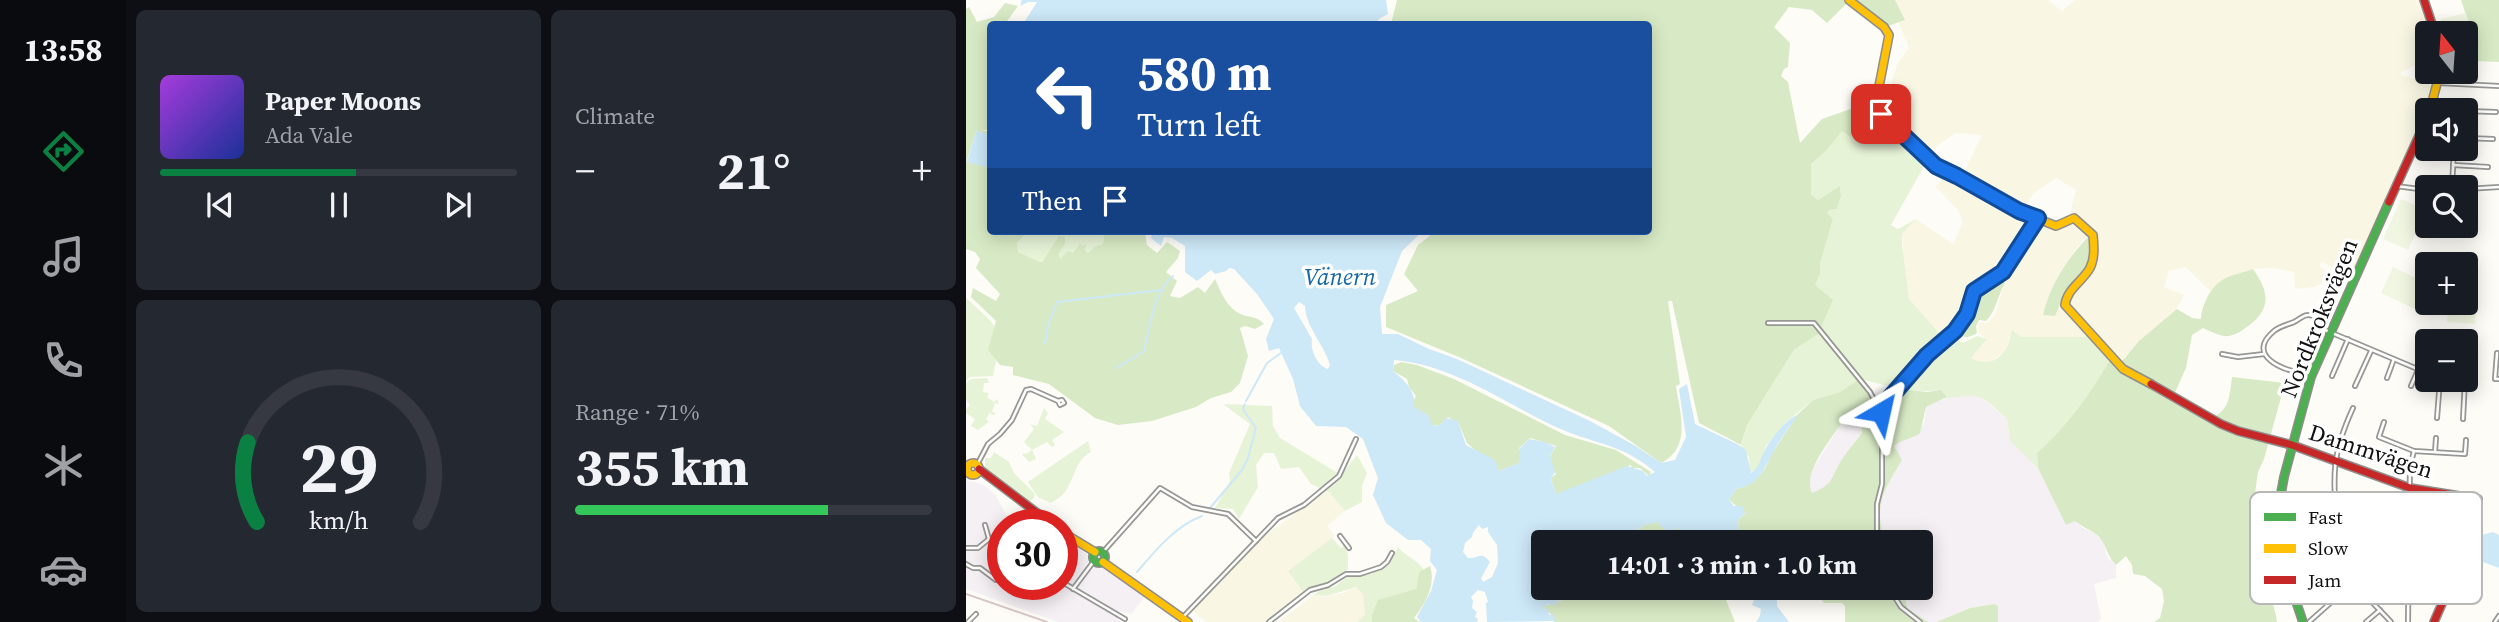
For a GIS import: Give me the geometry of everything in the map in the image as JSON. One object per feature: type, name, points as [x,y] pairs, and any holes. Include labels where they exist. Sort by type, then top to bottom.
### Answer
[{"type":"street","points":[[1849,0],[1885,27],[1889,35],[1876,102],[1881,114],[1936,166],[2019,211],[2038,218],[2003,272],[1974,291],[1967,314],[1955,331],[1927,355],[1887,401],[1881,412]]},
{"type":"street","points":[[2424,0],[2431,21]]},
{"type":"street","points":[[2468,84],[2499,86]]},
{"type":"street","points":[[2478,111],[2496,112]]},
{"type":"street","points":[[2478,138],[2493,139]]},
{"type":"street","name":"Nordkroksvägen","points":[[2281,492],[2306,388],[2327,331],[2415,144]]},
{"type":"street","points":[[2453,161],[2453,175]]},
{"type":"street","points":[[2453,165],[2488,167]]},
{"type":"street","points":[[2396,186],[2415,188]]},
{"type":"street","points":[[2478,188],[2499,187]]},
{"type":"street","name":"Dammvägen","points":[[2038,218],[2056,226],[2074,218],[2093,235],[2091,266],[2068,293],[2065,305],[2123,369],[2238,431],[2292,445],[2410,488],[2435,492]]},
{"type":"street","points":[[2264,354],[2271,334],[2306,315],[2313,316],[2327,331],[2415,369]]},
{"type":"street","points":[[1768,323],[1814,323],[1870,392],[1881,412],[1882,484],[1877,504],[1877,530]]},
{"type":"street","points":[[2264,354],[2275,365],[2302,374],[2327,331]]},
{"type":"street","points":[[2332,376],[2348,339]]},
{"type":"street","points":[[2355,386],[2372,349]]},
{"type":"street","points":[[2497,353],[2496,379],[2499,379]]},
{"type":"street","points":[[2222,355],[2247,357],[2264,354]]},
{"type":"street","points":[[2387,378],[2394,359]]},
{"type":"street","points":[[2411,386],[2415,377]]},
{"type":"street","points":[[1031,509],[972,466],[988,444],[1012,420],[1026,390],[1031,389],[1058,401]]},
{"type":"street","points":[[2437,418],[2439,392]]},
{"type":"street","points":[[2463,419],[2466,392]]},
{"type":"street","points":[[2334,492],[2334,461],[2353,408]]},
{"type":"street","points":[[2384,422],[2380,437],[2414,451],[2465,454],[2466,440]]},
{"type":"street","points":[[2435,452],[2437,438]]},
{"type":"street","points":[[1078,543],[1097,555],[1098,563],[1103,562],[1185,620],[1281,516],[1304,505],[1339,476],[1356,439]]},
{"type":"street","points":[[2410,492],[2410,466],[2414,451]]},
{"type":"street","points":[[1078,582],[1097,555],[1160,488],[1192,507],[1228,513],[1256,541]]},
{"type":"street","points":[[985,525],[987,532]]},
{"type":"street","points":[[1340,536],[1349,548]]},
{"type":"street","points":[[966,548],[978,548],[987,541]]},
{"type":"street","points":[[1269,622],[1310,590],[1330,584],[1344,574],[1360,574],[1381,567],[1392,553]]},
{"type":"street","points":[[966,564],[987,573]]},
{"type":"street","points":[[1078,592],[1125,619]]},
{"type":"street","points":[[1897,600],[1920,622]]},
{"type":"street","name":"Nordkroksvägen","points":[[2297,604],[2303,622]]},
{"type":"street","points":[[2309,622],[2329,604]]},
{"type":"street","points":[[2375,604],[2391,622]]},
{"type":"street","points":[[2408,604],[2408,622]]},
{"type":"street","points":[[2434,622],[2442,604]]},
{"type":"street","points":[[2367,622],[2380,610]]},
{"type":"street","points":[[968,622],[976,614]]},
{"type":"street","points":[[2495,622],[2499,616]]},
{"type":"shaded area","points":[[1888,0],[2048,0],[2062,11],[2075,0],[2421,0],[2428,21],[2415,21],[2415,66],[2401,72],[2402,75],[2415,79],[2415,84],[2429,84],[2433,87],[2431,98],[2415,98],[2415,139],[2356,270],[2331,267],[2322,262],[2319,266],[2325,270],[2322,283],[2315,287],[2295,289],[2294,272],[2272,268],[2253,269],[2217,285],[2212,293],[2186,267],[2169,271],[2164,287],[2184,295],[2175,312],[2139,341],[2120,362],[2066,303],[2070,293],[2089,274],[2097,252],[2098,237],[2070,214],[2076,190],[2056,178],[2033,194],[2022,210],[1962,176],[1982,135],[1956,133],[1925,154],[1882,113],[1897,65],[1909,47]]},
{"type":"shaded area","points":[[1950,174],[2008,208],[2045,223],[2050,228],[2057,228],[2072,220],[2089,233],[2072,254],[2046,304],[2055,316],[2061,305],[2088,334],[2085,337],[2016,335],[2009,337],[2005,351],[1992,361],[1982,363],[1971,358],[1987,339],[1978,333],[1979,322],[1987,323],[1995,315],[2008,280],[2000,270],[1972,288],[1964,314],[1947,336],[1939,334],[1915,309],[1909,299],[1906,284],[1902,234],[1916,219],[1953,244],[1963,222],[1958,210],[1935,186]]},
{"type":"shaded area","points":[[1969,394],[1978,395],[2007,419],[2009,436],[2038,468],[2066,524],[2075,521],[2102,540],[2108,558],[2116,565],[2116,578],[2094,584],[2101,619],[2098,622],[1998,622],[1998,607],[1994,604],[1970,608],[1936,622],[1928,622],[1907,608],[1906,600],[1933,600],[1933,530],[1881,530],[1878,524],[1879,506],[1889,481],[1896,451],[1894,446],[1900,440],[1914,438],[1924,424],[1926,407],[1933,402]]},
{"type":"shaded area","points":[[1855,420],[1862,423],[1862,433],[1837,467],[1836,475],[1826,486],[1812,494],[1809,490],[1809,475],[1843,421]]},
{"type":"shaded area","points":[[966,480],[982,484],[995,494],[1003,509],[987,509],[987,597],[966,589]]},
{"type":"shaded area","points":[[1325,491],[1329,492],[1345,511],[1327,526],[1335,536],[1288,571],[1303,592],[1264,622],[1206,622],[1192,610],[1262,538]]},
{"type":"shaded area","points":[[1078,548],[1088,555],[1089,562],[1094,566],[1103,567],[1145,597],[1131,614],[1120,611],[1115,615],[1120,622],[1058,622],[997,600],[1078,600]]},
{"type":"shaded area","points":[[1356,587],[1363,594],[1366,615],[1357,622],[1278,622],[1314,595],[1325,597]]},
{"type":"green space","points":[[1397,0],[1850,0],[1827,23],[1812,10],[1789,7],[1774,27],[1790,43],[1788,67],[1781,76],[1788,82],[1800,143],[1822,119],[1862,105],[1868,105],[1874,128],[1861,139],[1842,131],[1811,164],[1811,195],[1818,200],[1840,186],[1841,196],[1837,209],[1827,213],[1833,219],[1815,285],[1833,300],[1818,334],[1794,350],[1747,425],[1741,445],[1699,423],[1672,301],[1668,301],[1680,384],[1676,386],[1682,429],[1677,448],[1661,463],[1609,426],[1386,327],[1386,305],[1418,291],[1404,274],[1418,245],[1431,235],[1652,235],[1652,21],[1392,21]]},
{"type":"green space","points":[[1853,0],[1895,0],[1905,20],[1888,26]]},
{"type":"green space","points":[[2461,0],[2499,0],[2499,62],[2478,61],[2478,21],[2468,21]]},
{"type":"green space","points":[[1005,3],[1018,6],[1007,21],[987,21],[987,130],[981,130],[987,131],[987,134],[976,131],[967,161],[987,167],[987,235],[1025,235],[1017,243],[1018,252],[1040,262],[1059,236],[1065,237],[1065,244],[1059,253],[1060,259],[1068,251],[1073,253],[1080,244],[1086,244],[1085,250],[1088,253],[1095,246],[1103,244],[1104,235],[1145,235],[1147,245],[1157,253],[1167,242],[1180,251],[1178,258],[1166,272],[1177,281],[1170,296],[1180,298],[1198,287],[1205,293],[1215,279],[1225,300],[1233,309],[1243,315],[1257,318],[1264,324],[1255,329],[1245,326],[1240,328],[1248,356],[1240,383],[1231,392],[1152,421],[1118,425],[1095,418],[1049,384],[1013,375],[1013,367],[1000,365],[988,350],[996,321],[971,297],[973,288],[996,301],[1000,294],[976,268],[980,259],[975,252],[966,249],[966,9],[969,7],[977,22],[994,17]]},
{"type":"green space","points":[[2466,13],[2468,21],[2441,21]]},
{"type":"green space","points":[[1880,118],[1924,158],[1923,168],[1891,225],[1898,229],[1916,219],[1902,234],[1909,299],[1939,333],[1963,343],[1977,336],[1987,339],[1971,358],[1981,362],[1996,359],[2004,352],[2012,330],[2021,337],[2085,337],[2088,334],[2110,360],[2078,410],[2037,453],[2038,468],[2010,441],[2007,419],[1979,397],[1944,399],[1947,397],[1941,390],[1911,390],[1861,379],[1840,392],[1813,400],[1785,423],[1766,446],[1759,467],[1750,471],[1749,457],[1741,447],[1747,425],[1794,350],[1818,334],[1814,285],[1820,274],[1820,264],[1833,219],[1827,214],[1830,210],[1837,209],[1841,196],[1840,187],[1818,200],[1811,195],[1811,164],[1827,150],[1842,130],[1851,137],[1874,128]]},
{"type":"green space","points":[[2401,199],[2415,205],[2415,234],[2408,250],[2383,239]]},
{"type":"green space","points":[[1025,235],[1104,235],[1103,244],[1095,246],[1088,253],[1085,250],[1060,259],[1059,253],[1065,244],[1040,262],[1018,252],[1017,244]]},
{"type":"green space","points":[[2090,235],[2093,239],[2089,266],[2067,290],[2055,316],[2043,315],[2061,272]]},
{"type":"green space","points":[[2393,267],[2415,277],[2415,309],[2381,293]]},
{"type":"green space","points":[[2253,269],[2265,294],[2263,309],[2253,322],[2232,335],[2221,335],[2203,328],[2192,335],[2186,368],[2173,397],[2209,421],[2225,407],[2232,377],[2285,383],[2258,472],[2255,492],[2250,492],[2250,604],[2273,604],[2277,622],[2154,622],[2160,618],[2164,601],[2162,589],[2145,576],[2133,574],[2132,565],[2126,556],[2116,565],[2096,534],[2075,521],[2066,525],[2038,468],[2037,453],[2077,410],[2110,360],[2117,367],[2139,341],[2177,309],[2192,318],[2201,319],[2211,291],[2227,277]]},
{"type":"green space","points":[[2000,276],[2005,283],[1990,317],[1986,321],[1979,320],[1977,333],[1968,337],[1954,334],[1968,314],[1975,293]]},
{"type":"green space","points":[[966,298],[987,317],[999,339],[993,376],[970,377],[966,381]]},
{"type":"green space","points":[[2447,315],[2476,315],[2475,324],[2447,322]]},
{"type":"green space","points":[[1401,362],[1454,379],[1565,435],[1616,450],[1651,472],[1649,476],[1640,468],[1632,468],[1631,465],[1556,495],[1551,478],[1556,474],[1549,458],[1556,446],[1530,438],[1519,448],[1519,463],[1499,471],[1467,443],[1459,424],[1448,417],[1440,425],[1432,426],[1428,415],[1418,412],[1412,404],[1416,396],[1407,379],[1393,371],[1394,365]]},
{"type":"green space","points":[[987,378],[989,383],[984,383],[983,392],[989,393],[987,397],[994,402],[997,399],[999,404],[995,403],[992,412],[996,413],[990,413],[986,419],[989,422],[978,430],[971,426],[975,419],[966,413],[970,405],[966,400],[966,383],[971,379]]},
{"type":"green space","points":[[1861,378],[1875,395],[1878,406],[1883,411],[1900,389],[1927,392],[1941,390],[1947,397],[1926,407],[1920,433],[1894,446],[1902,460],[1882,499],[1882,530],[1738,530],[1738,520],[1745,513],[1729,500],[1736,489],[1753,482],[1762,473],[1798,414],[1813,400],[1840,392]],"holes":[[[1855,420],[1862,424],[1862,433],[1843,457],[1829,482],[1812,493],[1810,485],[1814,466],[1843,421]]]},
{"type":"green space","points":[[1223,404],[1272,406],[1273,426],[1280,438],[1341,475],[1357,455],[1367,473],[1362,486],[1362,502],[1345,511],[1329,492],[1311,484],[1299,467],[1281,469],[1274,453],[1264,453],[1256,465],[1258,487],[1239,519],[1233,509],[1215,508],[1230,481],[1229,473],[1250,424]]},
{"type":"green space","points":[[1044,408],[1048,413],[1045,419],[1064,432],[1052,440],[1055,445],[1052,447],[1047,442],[1032,450],[1024,442],[1034,429],[1030,424],[1037,426]]},
{"type":"green space","points":[[1088,441],[1091,452],[1078,464],[1064,493],[1051,503],[1038,497],[1028,482]]},
{"type":"green space","points":[[1032,450],[1036,459],[1029,462],[1022,454]]},
{"type":"green space","points":[[994,452],[1009,462],[1014,473],[1035,494],[1027,504],[985,472],[985,458],[991,458]]},
{"type":"green space","points":[[1657,521],[1665,530],[1638,530]]},
{"type":"green space","points":[[1332,538],[1341,548],[1345,545],[1348,569],[1330,583],[1319,584],[1303,592],[1288,571]]},
{"type":"green space","points":[[1398,547],[1424,570],[1419,573],[1416,589],[1372,615],[1372,622],[1357,622],[1365,615],[1363,594],[1356,587],[1327,596],[1314,595],[1324,588],[1334,587],[1349,576],[1371,574],[1389,565]]},
{"type":"green space","points":[[1430,566],[1432,580],[1429,593],[1414,618],[1420,622],[1372,622],[1378,600],[1416,589],[1419,572]]},
{"type":"green space","points":[[1562,600],[1726,600],[1735,622],[1554,622],[1552,615],[1542,607]]},
{"type":"green space","points":[[1822,600],[1906,600],[1907,608],[1928,622],[1845,622],[1845,606],[1842,603],[1824,603]]},
{"type":"green space","points":[[1994,604],[1998,606],[1998,622],[1936,622],[1970,608]]},
{"type":"water","points":[[1022,0],[1386,0],[1388,14],[1378,21],[1025,21],[1037,2],[1020,6]]},
{"type":"water","points":[[976,131],[987,134],[987,167],[967,162]]},
{"type":"water","name":"Vänern","points":[[1152,235],[1419,235],[1402,251],[1380,307],[1382,334],[1398,334],[1457,359],[1590,421],[1661,463],[1675,460],[1686,437],[1679,389],[1687,384],[1695,424],[1746,450],[1751,473],[1775,434],[1798,415],[1757,479],[1736,489],[1729,500],[1734,506],[1742,506],[1745,513],[1738,520],[1738,530],[1665,530],[1657,522],[1644,525],[1638,530],[1531,530],[1531,600],[1562,600],[1556,605],[1543,607],[1548,608],[1549,615],[1554,614],[1555,621],[1487,622],[1488,602],[1485,592],[1478,590],[1471,597],[1472,608],[1477,612],[1477,622],[1421,622],[1417,617],[1431,591],[1437,570],[1430,561],[1431,549],[1421,540],[1408,540],[1386,523],[1373,495],[1378,478],[1363,439],[1346,427],[1316,426],[1300,406],[1293,379],[1279,348],[1269,351],[1266,339],[1274,319],[1257,294],[1234,269],[1229,268],[1215,274],[1211,270],[1197,281],[1185,272],[1185,246],[1172,238],[1164,237],[1161,246],[1151,238]],"holes":[[[1299,302],[1305,306],[1306,314],[1327,357],[1330,365],[1328,369],[1315,357],[1312,339],[1294,308]],[[1394,360],[1417,363],[1460,378],[1563,430],[1633,456],[1655,472],[1647,476],[1643,471],[1627,466],[1556,494],[1551,479],[1555,472],[1550,456],[1555,447],[1529,439],[1519,449],[1519,463],[1499,471],[1495,460],[1466,445],[1458,421],[1446,418],[1440,425],[1433,426],[1428,415],[1414,407],[1411,391],[1393,371]],[[1479,525],[1482,529],[1488,527],[1488,532],[1497,545],[1498,563],[1492,577],[1483,582],[1481,578],[1490,562],[1482,556],[1468,558],[1463,552],[1465,543]]]},
{"type":"water","points":[[2493,532],[2499,535],[2499,568],[2482,562],[2482,535]]},
{"type":"water","points":[[1754,600],[1777,600],[1777,606],[1789,622],[1756,622],[1761,609],[1752,605]]},
{"type":"waterway","points":[[1117,368],[1144,351],[1157,301],[1166,283],[1173,276]]},
{"type":"waterway","points":[[1044,343],[1057,302],[1161,290]]},
{"type":"waterway","points":[[1246,401],[1267,363],[1281,353]]},
{"type":"waterway","points":[[1210,508],[1242,470],[1248,458],[1256,428],[1243,409],[1245,404]]},
{"type":"waterway","points":[[1137,572],[1174,533],[1202,516]]},
{"type":"railway","points":[[966,594],[1047,622]]},
{"type":"traffic: fast","points":[[2281,492],[2311,377],[2389,202]]},
{"type":"traffic: fast","points":[[1099,551],[1105,557],[1099,563],[1093,557],[1099,551]]},
{"type":"traffic: fast","points":[[2297,604],[2303,622]]},
{"type":"traffic: slow","points":[[1849,0],[1884,27],[1889,35],[1876,102],[1881,114],[1936,166],[2019,211],[2056,226],[2074,218],[2093,235],[2092,264],[2069,294],[2065,305],[2123,369],[2151,384]]},
{"type":"traffic: slow","points":[[2433,98],[2437,84]]},
{"type":"traffic: slow","points":[[973,463],[979,469],[973,475],[967,469],[973,463]]},
{"type":"traffic: slow","points":[[1078,542],[1095,552]]},
{"type":"traffic: slow","points":[[1103,562],[1188,622]]},
{"type":"traffic: jam","points":[[2424,0],[2431,21]]},
{"type":"traffic: jam","points":[[2389,202],[2415,145]]},
{"type":"traffic: jam","points":[[2151,384],[2238,431],[2292,445],[2410,488],[2435,492]]},
{"type":"traffic: jam","points":[[979,469],[1032,509]]},
{"type":"traffic: jam","points":[[2434,622],[2442,604]]},
{"type":"route","points":[[1881,114],[1936,166],[2019,211],[2038,218],[2008,266],[1997,276],[1978,286],[1972,295],[1967,314],[1955,331],[1927,355],[1887,401],[1881,412]]}]
